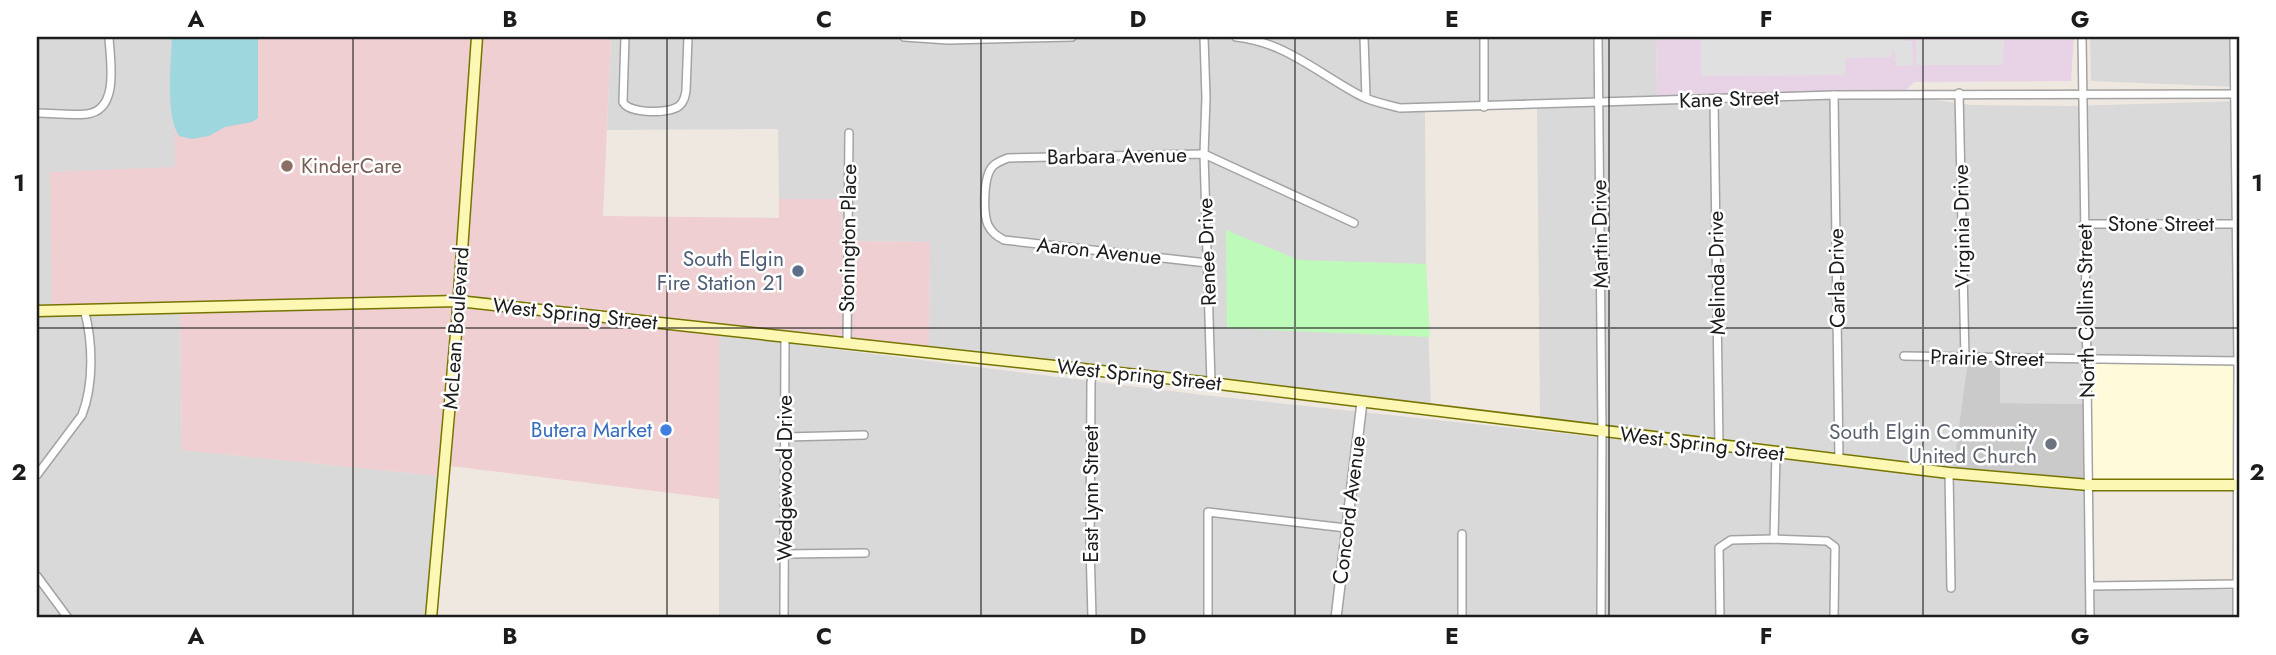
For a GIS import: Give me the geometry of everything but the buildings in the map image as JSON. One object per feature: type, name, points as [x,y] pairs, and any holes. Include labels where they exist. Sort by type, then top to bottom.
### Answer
[{"type":"main road","name":"McLean Boulevard","points":[[431,618],[477,37]]},
{"type":"main road","name":"West Spring Street","points":[[37,311],[458,301],[1093,369],[1949,473],[2088,485],[2239,485]]},
{"type":"street","points":[[37,113],[90,114],[103,107],[111,93],[109,37]]},
{"type":"street","points":[[625,37],[623,102],[634,111],[673,109],[681,105],[686,91],[688,37]]},
{"type":"street","points":[[904,37],[948,40],[1072,37]]},
{"type":"street","name":"Renee Drive","points":[[1204,37],[1204,154],[1211,383]]},
{"type":"street","name":"Kane Street","points":[[1236,37],[1251,38],[1289,51],[1366,98],[1400,108],[1835,95],[1930,97],[1959,93],[2237,94]]},
{"type":"street","points":[[1364,37],[1366,98]]},
{"type":"street","points":[[1484,37],[1484,107]]},
{"type":"street","name":"Martin Drive","points":[[1598,37],[1601,618]]},
{"type":"street","name":"North Collins Street","points":[[2081,37],[2089,360],[2090,618]]},
{"type":"street","points":[[2234,37],[2237,94],[2239,360],[2237,618]]},
{"type":"street","name":"Virginia Drive","points":[[1959,93],[1965,358]]},
{"type":"street","name":"Carla Drive","points":[[1835,95],[1839,460]]},
{"type":"street","name":"Melinda Drive","points":[[1714,100],[1719,446]]},
{"type":"street","name":"Stonington Place","points":[[847,344],[849,133]]},
{"type":"street","name":"Barbara Avenue","points":[[992,233],[985,217],[986,179],[993,165],[1015,158],[1204,154],[1354,223]]},
{"type":"street","name":"Stone Street","points":[[2084,224],[2237,224]]},
{"type":"street","name":"Aaron Avenue","points":[[992,233],[1004,240],[1207,263]]},
{"type":"street","points":[[37,475],[82,415],[86,404],[89,327],[84,309]]},
{"type":"street","name":"Wedgewood Drive","points":[[784,618],[785,337]]},
{"type":"street","name":"Prairie Street","points":[[1904,356],[2239,360]]},
{"type":"street","name":"East Lynn Street","points":[[1092,618],[1090,545],[1093,369]]},
{"type":"street","name":"Concord Avenue","points":[[1336,618],[1362,402]]},
{"type":"street","points":[[786,437],[864,435]]},
{"type":"street","points":[[1774,539],[1776,453]]},
{"type":"street","points":[[1949,473],[1951,588]]},
{"type":"street","points":[[1208,618],[1208,512],[1346,528]]},
{"type":"street","points":[[1462,534],[1462,618]]},
{"type":"street","points":[[1720,618],[1719,548],[1731,540],[1774,539],[1827,541],[1835,547],[1834,618]]},
{"type":"street","points":[[784,554],[865,553]]},
{"type":"street","points":[[37,576],[68,618]]},
{"type":"street","points":[[2090,586],[2238,584]]},
{"type":"shaded area","points":[[37,37],[173,37],[176,168],[51,172],[52,307],[37,307]]},
{"type":"shaded area","points":[[173,37],[473,37],[455,298],[52,307],[50,172],[175,167]]},
{"type":"shaded area","points":[[479,37],[611,37],[603,216],[779,218],[779,199],[841,199],[842,241],[930,242],[929,347],[779,334],[462,299]]},
{"type":"shaded area","points":[[611,37],[929,37],[930,50],[930,37],[1656,37],[1657,98],[1425,111],[1426,264],[1431,407],[1208,378],[929,347],[930,242],[842,241],[841,199],[779,199],[778,129],[607,130]]},
{"type":"shaded area","points":[[1656,37],[2074,37],[2071,81],[1914,82],[1901,95],[1657,98]]},
{"type":"shaded area","points":[[1701,37],[1904,37],[1905,41],[1912,41],[1913,65],[1896,66],[1895,51],[1892,51],[1891,57],[1846,58],[1845,75],[1701,76]]},
{"type":"shaded area","points":[[2090,37],[2239,37],[2239,87],[2091,81]]},
{"type":"shaded area","points":[[1916,40],[2004,40],[2003,65],[1916,65]]},
{"type":"shaded area","points":[[1901,95],[1971,105],[2070,106],[2239,101],[2239,484],[2236,363],[2086,362],[2086,404],[2000,403],[1953,469],[1540,420],[1537,108]]},
{"type":"shaded area","points":[[454,306],[440,476],[182,450],[180,311]]},
{"type":"shaded area","points":[[462,306],[719,335],[719,499],[450,466]]},
{"type":"shaded area","points":[[180,311],[182,450],[440,476],[428,618],[37,618],[37,315]]},
{"type":"shaded area","points":[[719,335],[1203,395],[2085,489],[2087,588],[2239,590],[2239,618],[719,618]]},
{"type":"shaded area","points":[[1968,361],[2000,362],[2000,403],[2086,404],[2086,483],[1953,471]]},
{"type":"shaded area","points":[[2091,362],[2236,363],[2235,484],[2091,483]]},
{"type":"green space","points":[[1226,230],[1299,260],[1426,264],[1430,337],[1227,328]]},
{"type":"water","points":[[172,37],[258,37],[258,118],[252,122],[225,127],[209,136],[192,139],[179,136],[170,102]]},
{"type":"place","name":"KinderCare","points":[[287,166]]},
{"type":"place","name":"South Elgin Fire Station 21","points":[[798,271]]},
{"type":"place","name":"Butera Market","points":[[666,430]]},
{"type":"place","name":"South Elgin Community United Church","points":[[2051,444]]}]
